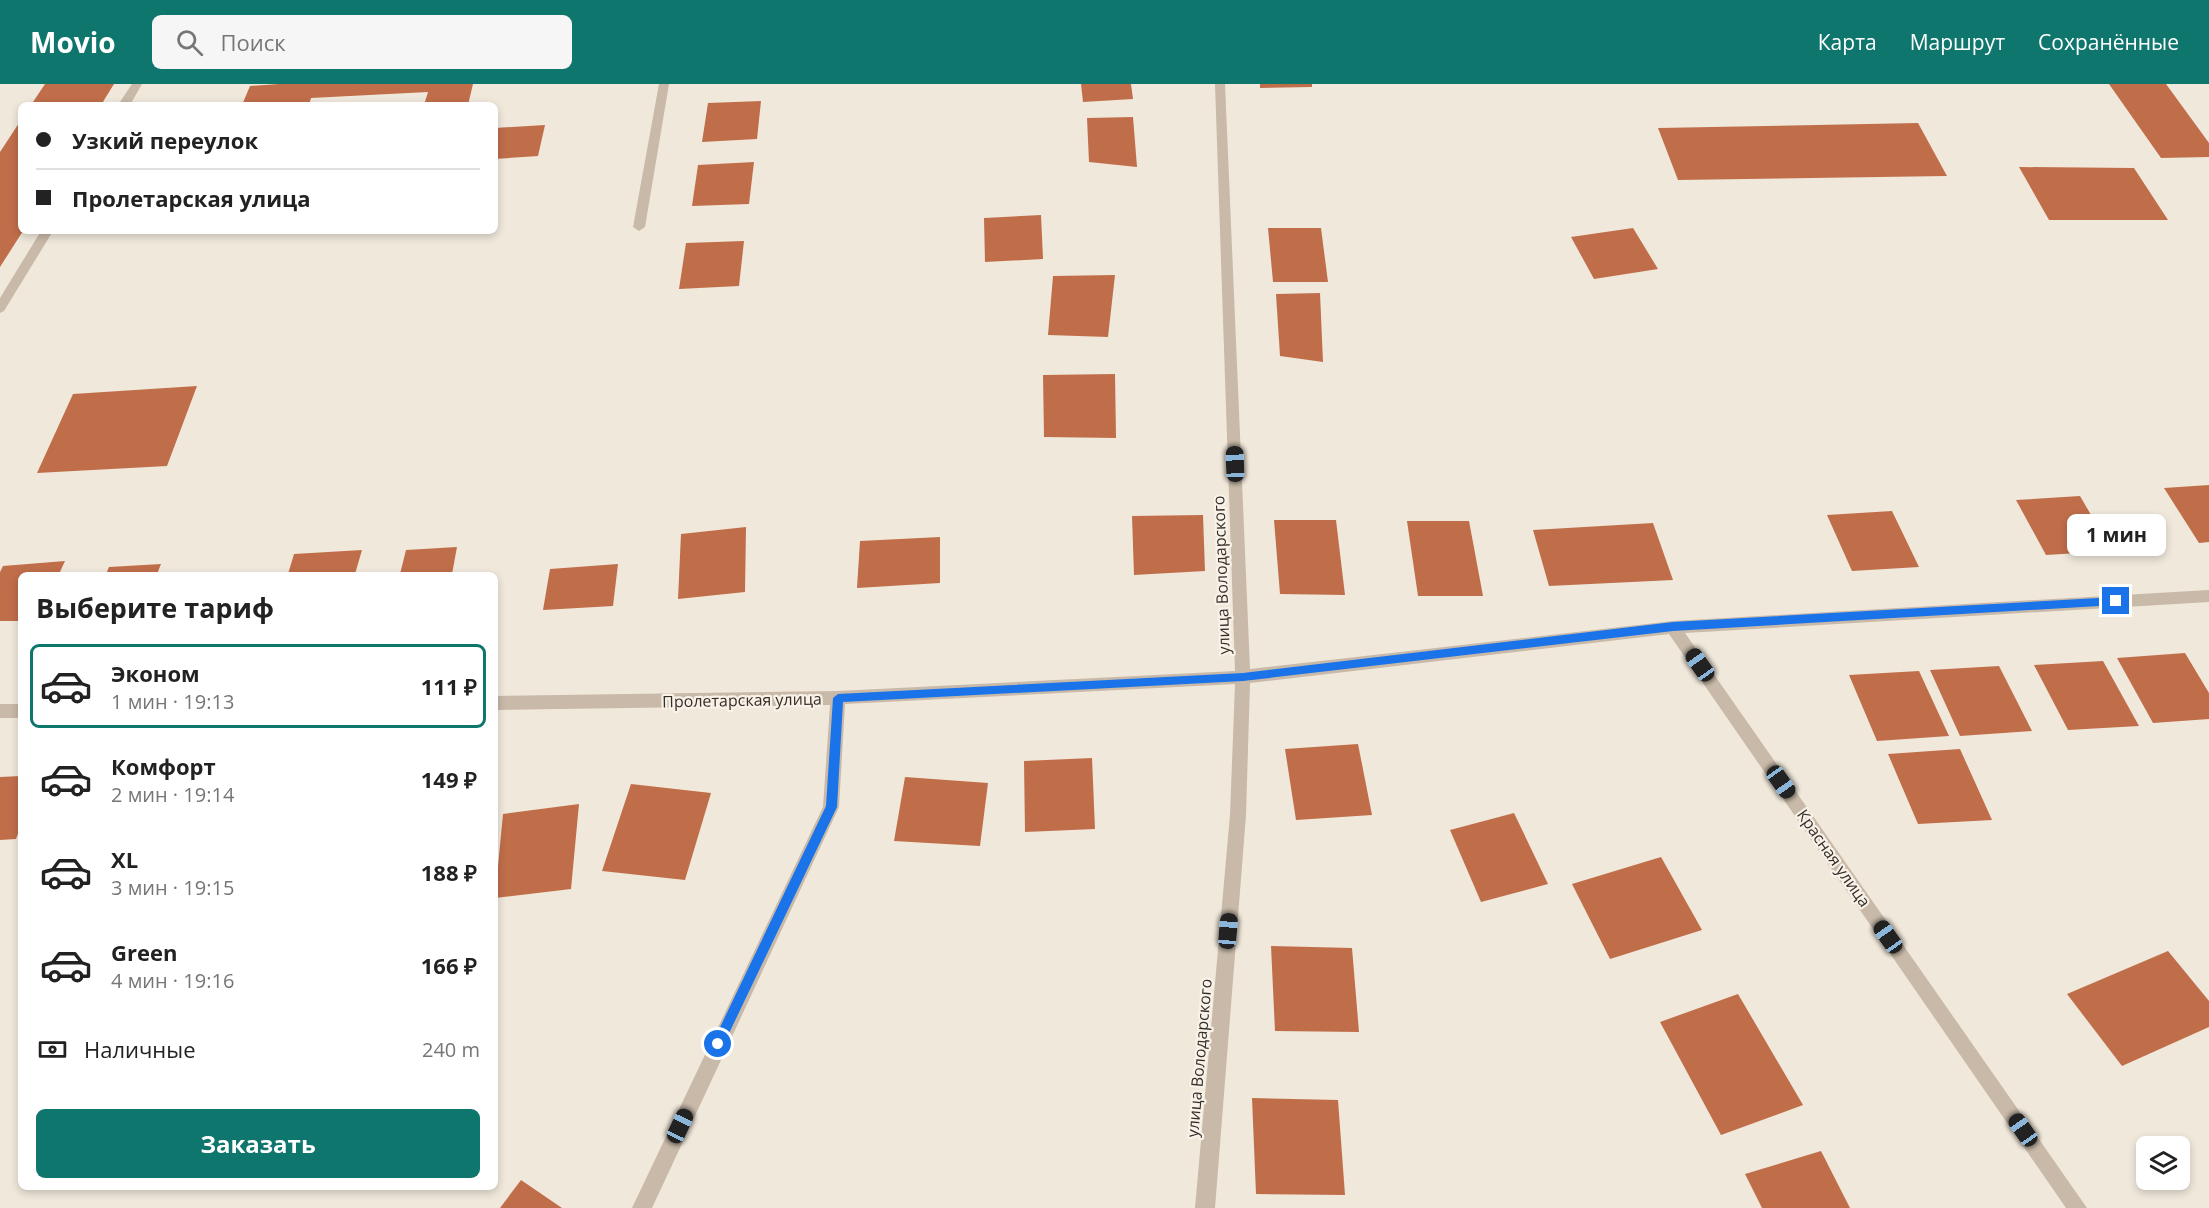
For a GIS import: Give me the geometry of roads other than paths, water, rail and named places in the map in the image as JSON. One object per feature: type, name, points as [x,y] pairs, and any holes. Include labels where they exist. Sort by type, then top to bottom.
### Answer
[{"type":"street","points":[[126,102],[137,84]]},
{"type":"street","points":[[639,227],[664,84]]},
{"type":"street","name":"улица Володарского","points":[[1205,1208],[1238,815],[1243,677],[1220,84]]},
{"type":"street","points":[[0,308],[45,234]]},
{"type":"street","name":"Пролетарская улица","points":[[498,704],[838,698],[1243,677],[1673,627],[2209,596]]},
{"type":"street","name":"Красная улица","points":[[1673,627],[2076,1208]]},
{"type":"street","points":[[642,1208],[831,807],[838,698]]},
{"type":"street","points":[[0,711],[18,711]]}]
